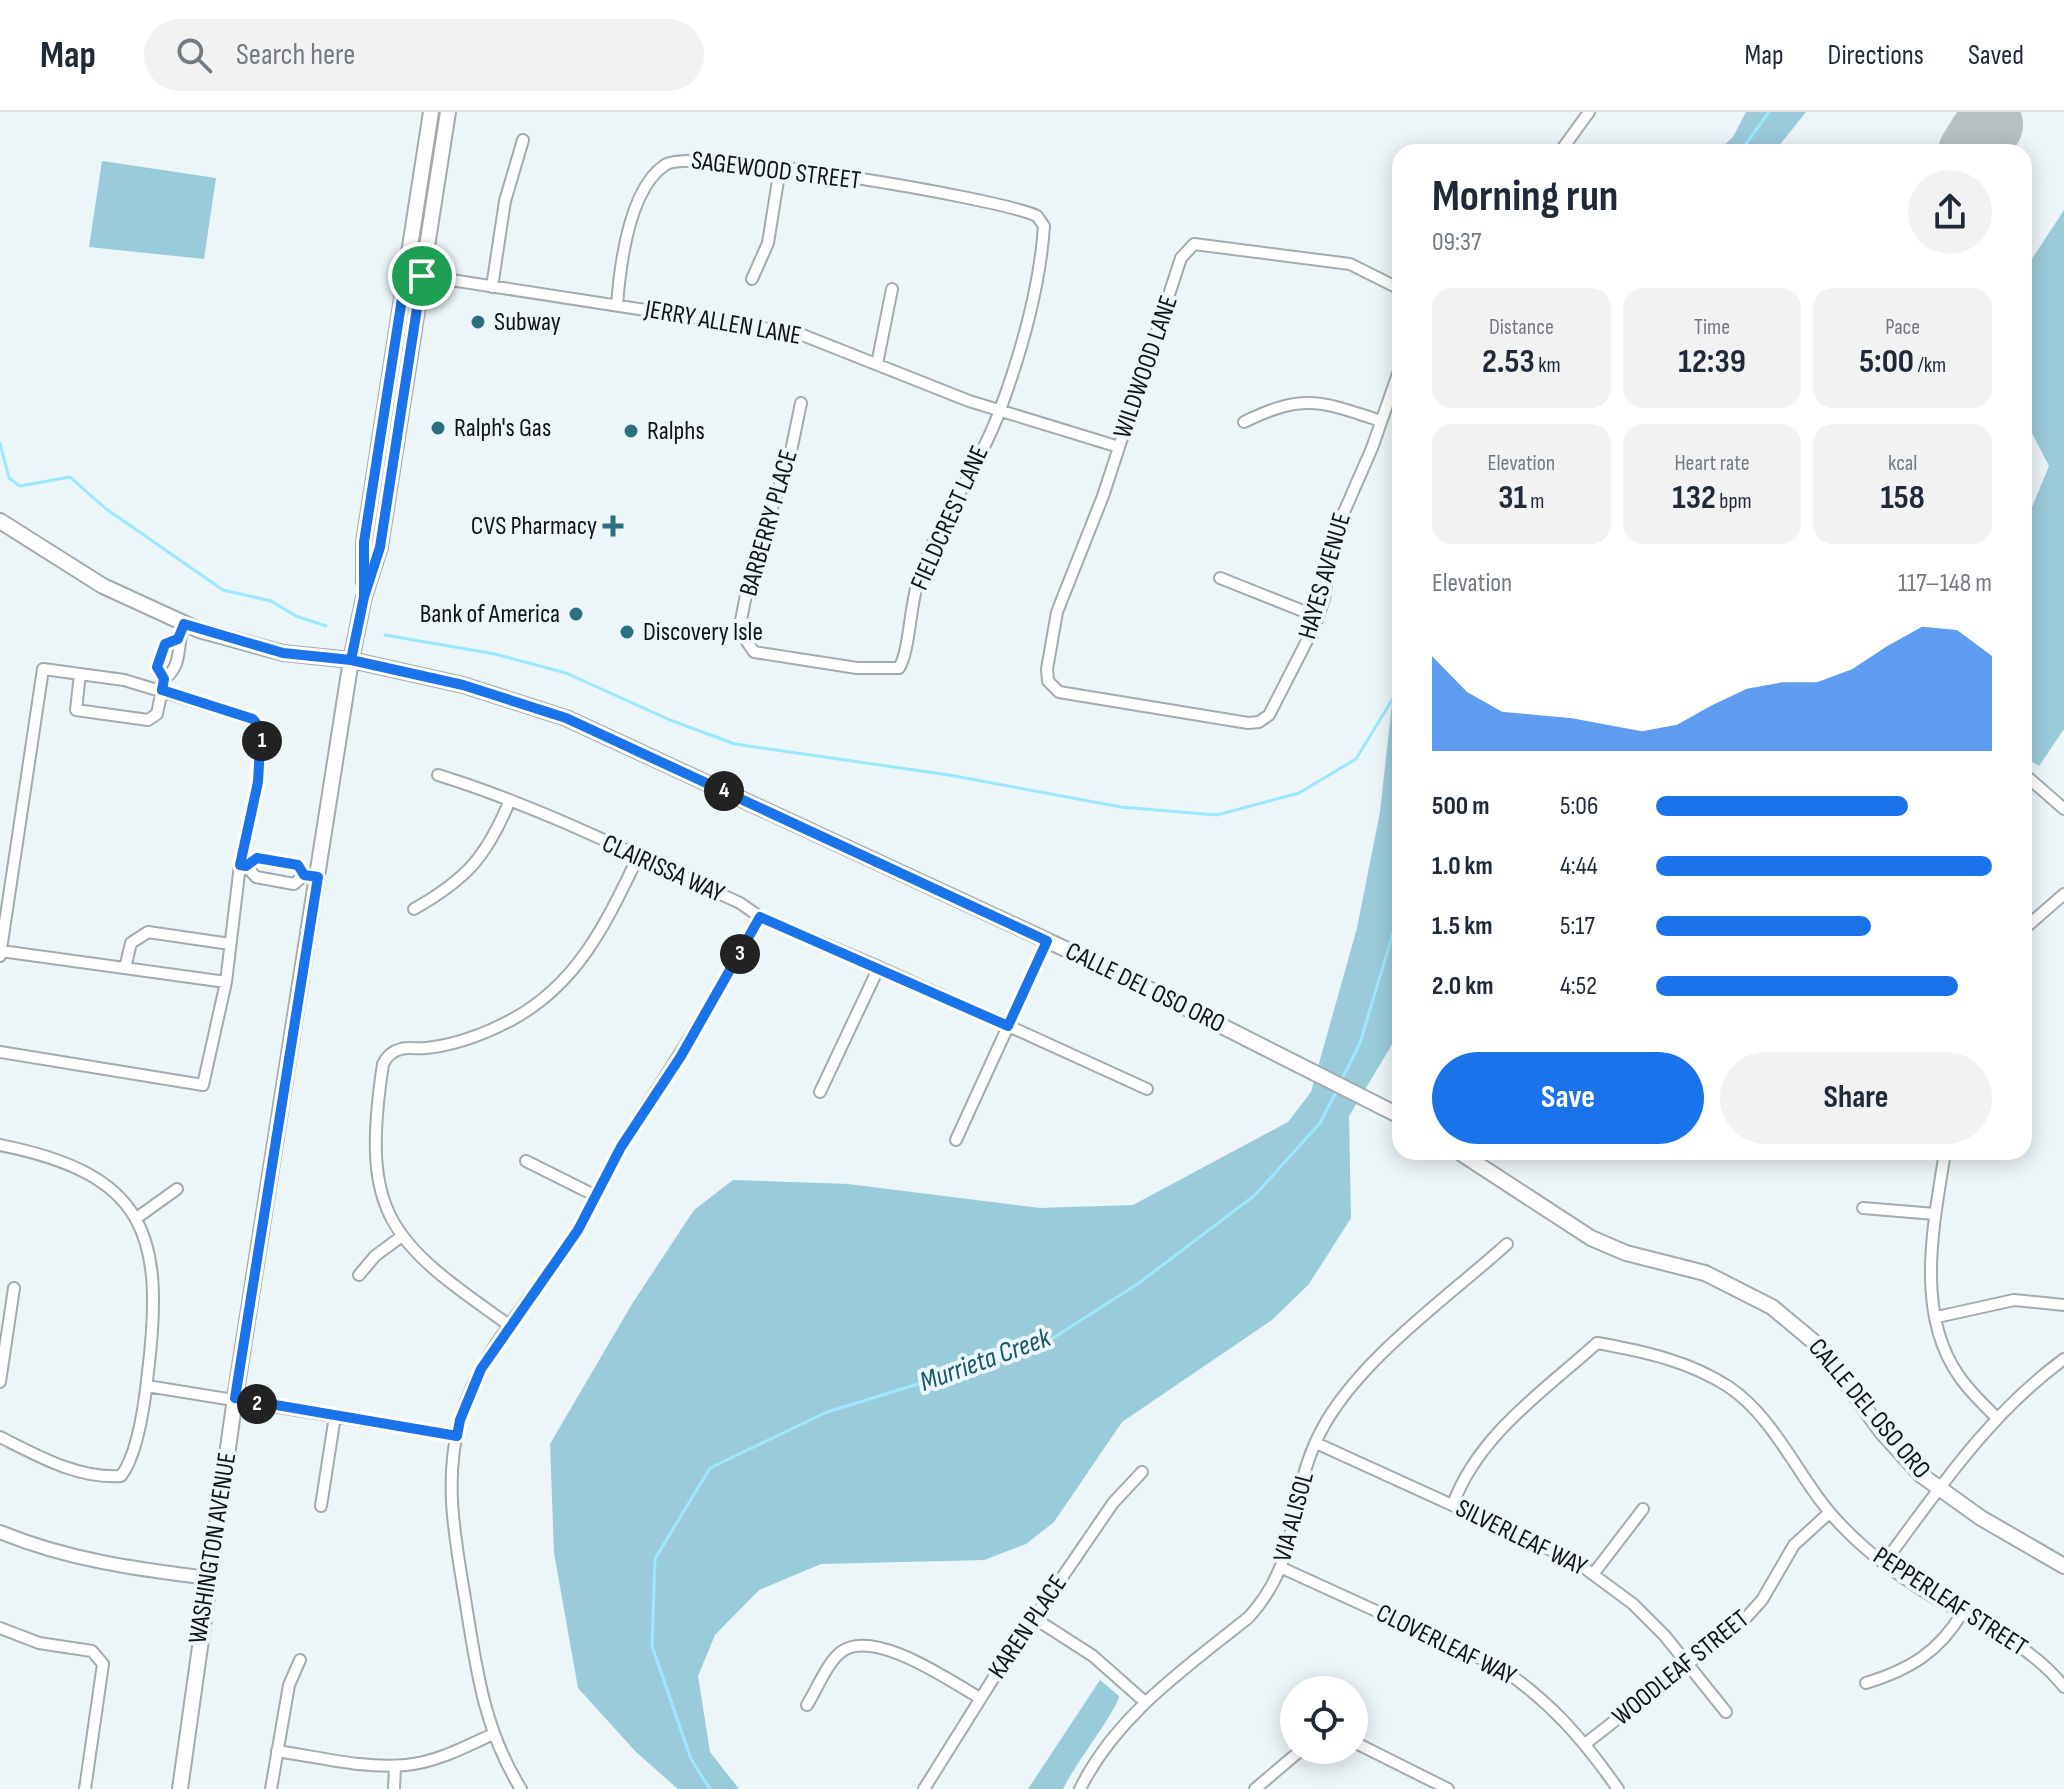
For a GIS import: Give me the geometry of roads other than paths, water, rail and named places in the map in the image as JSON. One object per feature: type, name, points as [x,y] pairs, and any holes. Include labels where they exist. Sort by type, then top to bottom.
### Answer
[{"type":"main road","name":"WASHINGTON AVENUE","points":[[364,597],[364,542],[431,112]]},
{"type":"main road","name":"WASHINGTON AVENUE","points":[[180,1789],[311,876],[364,597],[380,547],[448,112]]},
{"type":"main road","points":[[396,335],[400,347],[396,389],[402,405]]},
{"type":"main road","points":[[384,412],[389,427],[384,482],[390,486]]},
{"type":"main road","name":"CALLE DEL OSO ORO","points":[[0,521],[103,586],[184,624],[283,653],[351,660],[463,685],[566,718],[1047,941],[1392,1111]]},
{"type":"main road","name":"CALLE DEL OSO ORO","points":[[1471,1160],[1591,1238],[1626,1253],[1705,1273],[1751,1294],[1790,1320],[1836,1365],[1903,1457],[1939,1489],[2064,1566]]},
{"type":"street","points":[[1566,144],[1589,112]]},
{"type":"street","points":[[492,287],[505,201],[523,140]]},
{"type":"street","name":"SAGEWOOD STREET","points":[[617,305],[623,248],[630,221],[663,166],[678,159],[780,168],[999,205],[1037,216]]},
{"type":"street","points":[[752,279],[768,243],[780,168]]},
{"type":"street","name":"FIELDCREST LANE","points":[[744,642],[754,652],[857,668],[899,668],[905,659],[911,605],[919,575],[1000,411],[1038,273],[1044,226],[1037,216]]},
{"type":"street","name":"WILDWOOD LANE","points":[[1059,692],[1048,681],[1047,669],[1057,612],[1119,447],[1181,258],[1194,244],[1350,264],[1392,285]]},
{"type":"street","name":"JERRY ALLEN LANE","points":[[406,273],[800,334],[1000,411],[1119,447]]},
{"type":"street","points":[[877,364],[892,289]]},
{"type":"street","name":"HAYES AVENUE","points":[[1059,692],[1232,721],[1259,722],[1269,715],[1282,695],[1318,617],[1334,535],[1392,390]]},
{"type":"street","points":[[1244,422],[1288,403],[1308,401],[1336,405],[1381,421]]},
{"type":"street","name":"BARBERRY PLACE","points":[[744,642],[739,630],[752,565],[790,456],[801,403]]},
{"type":"street","points":[[1220,578],[1318,617]]},
{"type":"street","points":[[80,674],[76,710],[148,720],[157,714],[163,684],[177,662],[181,651],[178,639],[184,624]]},
{"type":"street","points":[[163,684],[157,667],[165,644],[178,639]]},
{"type":"street","points":[[161,656],[177,662]]},
{"type":"street","points":[[0,1052],[203,1085],[226,982],[258,782],[261,729],[253,719],[163,684],[43,669],[0,954],[226,982]]},
{"type":"street","name":"CLAIRISSA WAY","points":[[438,775],[510,800],[740,903],[760,917],[879,967],[1147,1089]]},
{"type":"street","points":[[2032,781],[2064,809]]},
{"type":"street","points":[[414,909],[463,878],[480,861],[510,800]]},
{"type":"street","points":[[509,1325],[432,1270],[402,1236],[387,1209],[374,1159],[378,1099],[388,1055],[402,1049],[428,1048],[474,1036],[514,1018],[553,990],[590,950],[638,857]]},
{"type":"street","points":[[257,858],[298,865],[311,876],[294,884],[256,877],[243,865],[257,858]]},
{"type":"street","points":[[265,879],[268,860]]},
{"type":"street","points":[[2032,922],[2064,894]]},
{"type":"street","points":[[521,1789],[493,1734],[478,1683],[455,1559],[450,1489],[460,1420],[481,1369],[578,1230],[621,1147],[715,1000],[760,917]]},
{"type":"street","points":[[125,968],[131,943],[148,932],[230,944]]},
{"type":"street","points":[[956,1140],[1047,941]]},
{"type":"street","points":[[820,1092],[879,967]]},
{"type":"street","points":[[0,1145],[44,1154],[79,1167],[114,1192],[138,1217],[153,1273],[155,1302],[147,1386],[137,1425],[134,1459],[121,1476],[99,1478],[44,1459],[0,1437]]},
{"type":"street","points":[[1944,1160],[1931,1254],[1937,1317],[1944,1349],[1958,1376],[1996,1417]]},
{"type":"street","points":[[526,1161],[596,1196]]},
{"type":"street","points":[[138,1217],[177,1189]]},
{"type":"street","points":[[1863,1208],[1935,1214]]},
{"type":"street","points":[[359,1275],[375,1256],[402,1236]]},
{"type":"street","name":"VIA ALISOL","points":[[1080,1789],[1091,1766],[1145,1702],[1249,1617],[1265,1599],[1289,1549],[1302,1476],[1331,1413],[1359,1376],[1507,1244]]},
{"type":"street","points":[[0,1382],[14,1288]]},
{"type":"street","points":[[1937,1317],[2014,1300],[2064,1305]]},
{"type":"street","name":"PEPPERLEAF STREET","points":[[1453,1504],[1469,1469],[1486,1444],[1597,1343],[1689,1366],[1731,1389],[1763,1421],[1829,1513],[1884,1563],[2036,1657],[2064,1687]]},
{"type":"street","points":[[1884,1563],[1996,1417],[2030,1384],[2064,1359]]},
{"type":"street","points":[[147,1386],[457,1436]]},
{"type":"street","points":[[321,1506],[335,1416]]},
{"type":"street","name":"SILVERLEAF WAY","points":[[1316,1443],[1556,1550],[1594,1573],[1633,1604],[1688,1664],[1726,1712]]},
{"type":"street","name":"KAREN PLACE","points":[[924,1789],[980,1698],[1113,1503],[1142,1472]]},
{"type":"street","points":[[1594,1573],[1643,1509]]},
{"type":"street","name":"WOODLEAF STREET","points":[[1585,1744],[1753,1611],[1794,1545],[1829,1513]]},
{"type":"street","points":[[0,1532],[45,1550],[118,1567],[208,1578]]},
{"type":"street","name":"CLOVERLEAF WAY","points":[[1282,1568],[1499,1667],[1528,1686],[1565,1718],[1618,1789]]},
{"type":"street","points":[[1866,1683],[1901,1672],[1922,1660],[1941,1642],[1962,1613]]},
{"type":"street","points":[[1034,1618],[1093,1656],[1145,1702]]},
{"type":"street","points":[[0,1628],[39,1643],[92,1651],[103,1664],[85,1789]]},
{"type":"street","points":[[807,1705],[837,1656],[845,1649],[859,1646],[905,1655],[980,1698]]},
{"type":"street","points":[[271,1789],[289,1685],[300,1660]]},
{"type":"street","points":[[277,1751],[395,1766],[447,1755],[493,1734]]},
{"type":"street","points":[[1368,1749],[1447,1789]]},
{"type":"street","points":[[1255,1789],[1284,1764]]},
{"type":"street","points":[[394,1789],[395,1766]]},
{"type":"waterway","name":"Murrieta Creek","points":[[1746,144],[1769,112]]},
{"type":"waterway","points":[[0,443],[9,478],[20,486],[70,477],[105,508],[223,590],[271,601],[296,616],[326,626]]},
{"type":"waterway","points":[[385,635],[495,654],[566,673],[670,720],[735,744],[949,775],[1121,807],[1217,815],[1299,793],[1356,759],[1392,700]]},
{"type":"waterway","name":"Murrieta Creek","points":[[1341,1081],[1360,1043],[1392,937]]},
{"type":"waterway","name":"Murrieta Creek","points":[[710,1789],[691,1759],[652,1646],[655,1559],[710,1468],[827,1412],[1039,1347],[1139,1283],[1255,1195],[1320,1123],[1338,1088]]},
{"type":"place","name":"Subway","points":[[478,322]]},
{"type":"place","name":"Ralph's Gas","points":[[438,428]]},
{"type":"place","name":"Ralphs","points":[[631,431]]},
{"type":"place","name":"CVS Pharmacy","points":[[613,526]]},
{"type":"place","name":"Bank of America","points":[[576,614]]},
{"type":"place","name":"Discovery Isle","points":[[627,632]]}]
